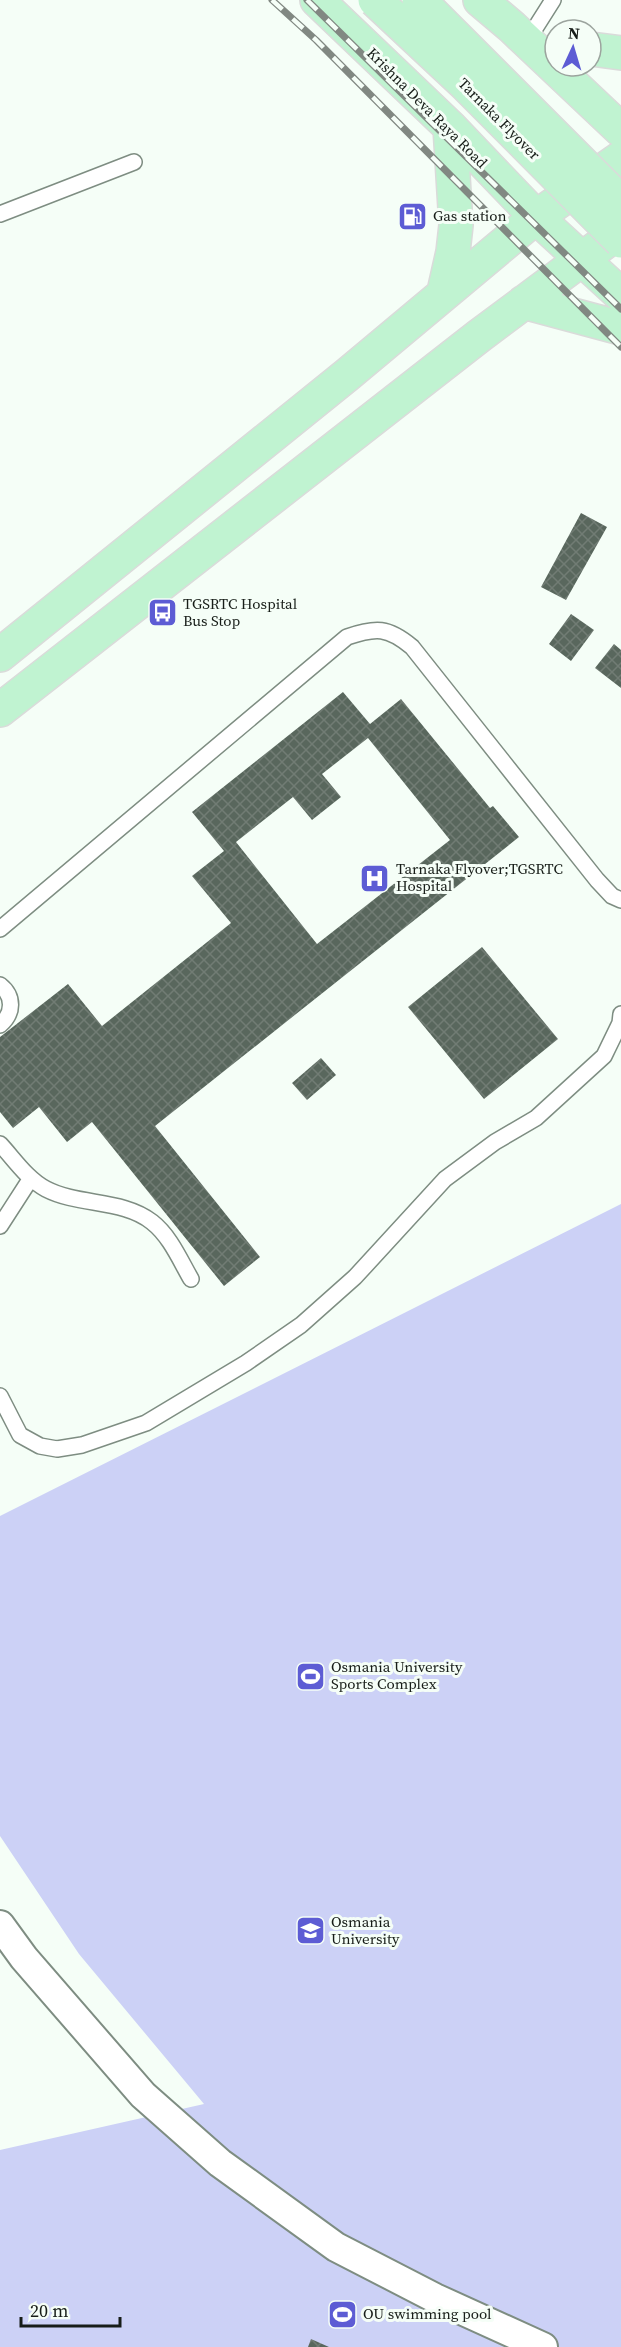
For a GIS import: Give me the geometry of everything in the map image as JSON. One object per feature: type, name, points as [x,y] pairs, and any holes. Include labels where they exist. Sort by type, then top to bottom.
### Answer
[{"type":"main road","name":"Krishna Deva Raya Road","points":[[316,0],[450,127],[580,260],[621,295]]},
{"type":"main road","name":"Tarnaka Flyover","points":[[375,0],[465,84],[621,241]]},
{"type":"main road","name":"Tarnaka Flyover","points":[[418,0],[621,202]]},
{"type":"main road","points":[[480,0],[541,43],[621,130]]},
{"type":"main road","points":[[603,51],[621,53]]},
{"type":"main road","points":[[444,292],[453,252],[456,225],[450,127]]},
{"type":"main road","points":[[0,655],[338,382],[536,217],[621,158]]},
{"type":"main road","points":[[0,710],[524,302],[621,230]]},
{"type":"main road","points":[[524,302],[621,328]]},
{"type":"street","points":[[0,1925],[24,1958],[143,2095],[220,2163],[336,2247],[435,2298],[543,2347]]},
{"type":"lane","points":[[541,43],[553,0]]},
{"type":"lane","points":[[0,214],[134,162]]},
{"type":"lane","points":[[0,929],[347,637],[366,630],[385,630],[400,637],[412,647],[597,880],[612,896],[621,900]]},
{"type":"lane","points":[[0,985],[8,994],[11,1006],[6,1019],[0,1025]]},
{"type":"lane","points":[[0,1396],[20,1435],[40,1446],[57,1449],[82,1445],[146,1423],[236,1369],[301,1324],[355,1277],[445,1179],[495,1142],[536,1118],[604,1056],[620,1023],[621,1014]]},
{"type":"lane","points":[[0,1144],[31,1178],[46,1189],[64,1196],[136,1212],[152,1221],[163,1232],[191,1279]]},
{"type":"lane","points":[[0,1226],[31,1178]]},
{"type":"shaded area","name":"Osmania University Sports Complex","points":[[621,1204],[621,2347],[0,2347],[0,2150],[204,2104],[79,1954],[0,1836],[0,1516]]},
{"type":"building","points":[[581,513],[607,527],[566,600],[541,587]]},
{"type":"building","points":[[571,614],[594,630],[571,661],[549,644]]},
{"type":"building","points":[[614,644],[621,650],[621,688],[595,668]]},
{"type":"building","points":[[343,692],[370,724],[401,699],[490,808],[493,806],[519,837],[155,1126],[260,1257],[224,1286],[92,1122],[67,1142],[39,1107],[13,1128],[0,1112],[0,1037],[68,984],[102,1026],[231,923],[192,876],[224,851],[192,812]],"holes":[[[368,738],[450,840],[317,944],[236,842],[293,797],[312,820],[341,797],[322,774]]]},
{"type":"building","points":[[482,947],[558,1039],[484,1099],[408,1007]]},
{"type":"building","points":[[321,1058],[336,1075],[307,1100],[292,1083]]},
{"type":"building","points":[[311,2339],[329,2347],[308,2347]]},
{"type":"railway","points":[[272,0],[316,40],[621,347]]},
{"type":"railway","points":[[307,0],[621,309]]},
{"type":"place","name":"Gas station","points":[[412,216]]},
{"type":"place","name":"TGSRTC Hospital Bus Stop","points":[[162,613]]},
{"type":"place","name":"Tarnaka Flyover;TGSRTC Hospital","points":[[375,878]]},
{"type":"place","name":"Osmania University Sports Complex","points":[[310,1676]]},
{"type":"place","name":"Osmania University","points":[[310,1931]]},
{"type":"place","name":"OU swimming pool","points":[[342,2314]]}]
